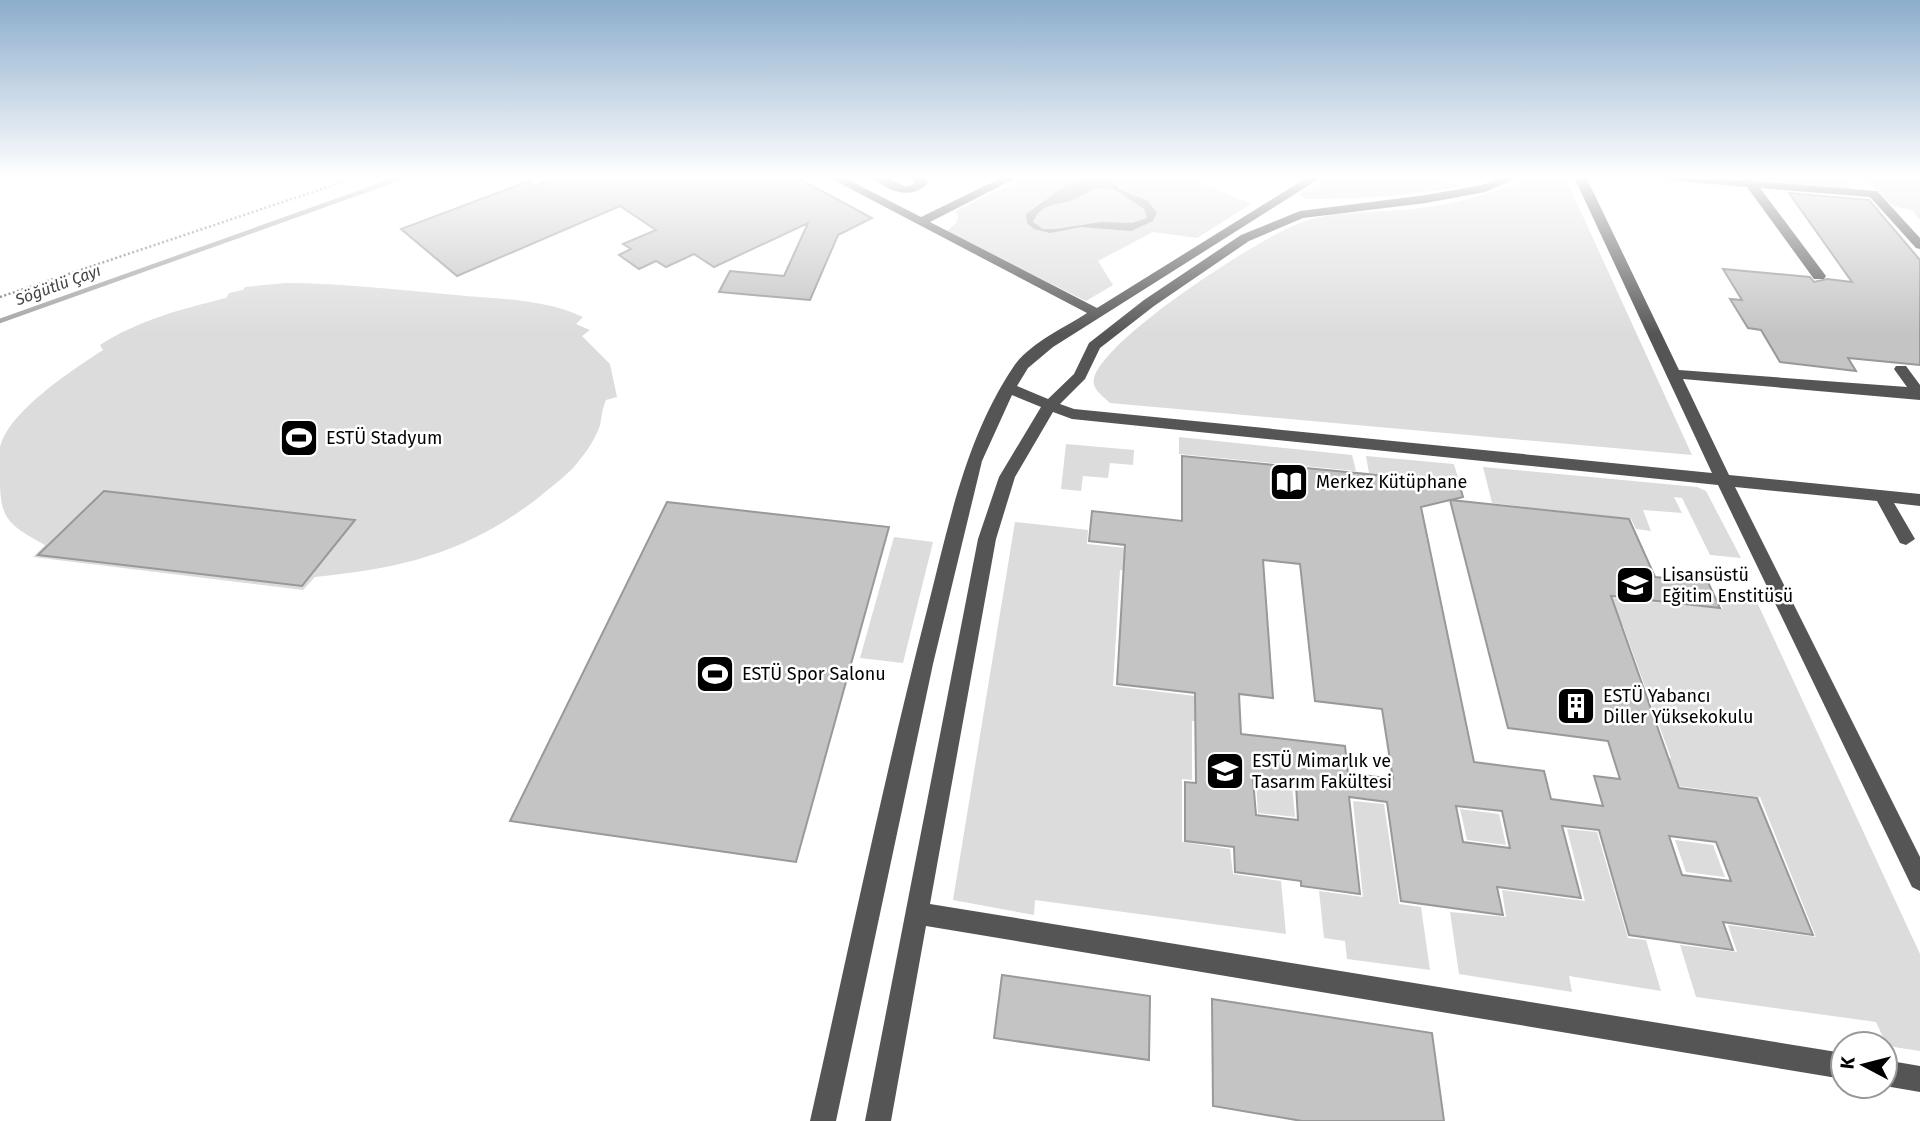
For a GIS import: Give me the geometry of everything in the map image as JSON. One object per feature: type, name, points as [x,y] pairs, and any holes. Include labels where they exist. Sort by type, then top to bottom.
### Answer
[{"type":"street","points":[[934,229],[1097,313]]},
{"type":"street","points":[[823,1121],[923,664],[974,461],[1008,388],[1022,365],[1048,344],[1232,229]]},
{"type":"street","points":[[878,1121],[987,539],[1006,477],[1050,405],[1080,376],[1094,346],[1149,303],[1245,238],[1266,229]]},
{"type":"street","points":[[1605,229],[1723,479],[1920,880]]},
{"type":"street","points":[[1785,229],[1819,276]]},
{"type":"street","points":[[1906,229],[1920,244]]},
{"type":"street","points":[[1901,369],[1919,394]]},
{"type":"street","points":[[1673,374],[1919,394]]},
{"type":"street","points":[[1008,388],[1072,414],[1920,500]]},
{"type":"street","points":[[1882,496],[1906,538]]},
{"type":"street","points":[[916,913],[1829,1064]]},
{"type":"street","points":[[1899,1075],[1920,1079]]},
{"type":"path","points":[[0,297],[201,229]]},
{"type":"shaded area","points":[[949,229],[1211,229],[1197,238],[1153,232],[1098,261],[1113,285],[1086,301],[946,232]]},
{"type":"shaded area","points":[[1035,229],[1069,229],[1050,233]]},
{"type":"shaded area","points":[[1286,229],[1589,229],[1692,455],[1110,403],[1098,392],[1094,386],[1094,378],[1104,360],[1125,339],[1152,316],[1217,270]]},
{"type":"shaded area","name":"ESTÜ Stadyum","points":[[285,283],[349,285],[504,299],[537,303],[568,311],[583,317],[576,324],[590,330],[582,336],[610,364],[617,397],[606,400],[597,433],[577,464],[538,498],[511,517],[459,545],[405,563],[315,577],[303,590],[33,557],[45,545],[16,527],[5,514],[2,505],[0,448],[5,434],[15,420],[43,393],[103,350],[100,345],[115,336],[161,316],[226,298],[229,293],[243,290],[245,287]]},
{"type":"shaded area","points":[[1179,437],[1352,455],[1356,471],[1179,454]]},
{"type":"shaded area","points":[[1066,444],[1134,450],[1133,465],[1110,463],[1108,478],[1083,476],[1081,491],[1061,489]]},
{"type":"shaded area","points":[[1366,456],[1454,464],[1459,481],[1369,473]]},
{"type":"shaded area","points":[[1483,467],[1697,487],[1706,491],[1741,558],[1710,555],[1682,498],[1674,497],[1682,513],[1643,510],[1651,531],[1636,529],[1631,519],[1492,503]]},
{"type":"shaded area","points":[[1015,522],[1088,530],[1087,544],[1213,557],[1213,580],[1120,570],[1113,686],[1212,698],[1212,723],[1192,721],[1192,780],[1182,779],[1182,842],[1230,849],[1233,874],[1281,881],[1286,934],[1035,900],[1034,915],[953,900]]},
{"type":"shaded area","points":[[894,537],[933,542],[903,663],[860,658]]},
{"type":"shaded area","points":[[1717,595],[1756,600],[1920,954],[1920,1051],[1899,1048],[1899,1030],[1880,1030],[1876,1022],[1696,997],[1680,945],[1737,952],[1728,925],[1816,937],[1760,797],[1648,782],[1639,755],[1671,758],[1623,626],[1600,623],[1591,596],[1723,609]]},
{"type":"shaded area","points":[[1256,782],[1292,786],[1295,817],[1258,813]]},
{"type":"shaded area","points":[[1353,801],[1384,804],[1399,904],[1421,907],[1430,970],[1347,959],[1345,941],[1324,938],[1319,891],[1363,897]]},
{"type":"shaded area","points":[[1460,809],[1499,814],[1506,845],[1467,840]]},
{"type":"shaded area","points":[[1567,829],[1597,832],[1628,938],[1646,940],[1661,991],[1569,976],[1572,992],[1459,974],[1450,912],[1506,917],[1502,890],[1585,901]]},
{"type":"shaded area","points":[[1675,840],[1713,845],[1725,877],[1686,872]]},
{"type":"building","points":[[401,229],[566,229],[457,276]]},
{"type":"building","points":[[795,229],[714,267],[694,254],[666,267],[656,261],[639,269],[619,255],[631,249],[623,244],[656,230]]},
{"type":"building","points":[[805,229],[849,229],[838,235],[810,300],[719,292],[730,271],[784,276]]},
{"type":"building","points":[[1815,229],[1894,229],[1920,260],[1920,365],[1848,358],[1856,371],[1780,362],[1761,330],[1748,328],[1730,299],[1742,300],[1723,269],[1810,277],[1814,282],[1827,279],[1852,282]]},
{"type":"building","name":"ESTÜ Yabancı Diller Yüksekokulu","points":[[1182,456],[1459,483],[1463,497],[1451,500],[1629,519],[1655,577],[1708,582],[1720,608],[1611,596],[1679,788],[1757,798],[1813,935],[1723,922],[1733,950],[1629,935],[1599,830],[1562,826],[1581,898],[1497,887],[1503,915],[1401,901],[1387,802],[1349,797],[1360,894],[1301,886],[1301,881],[1235,872],[1234,847],[1185,841],[1185,782],[1196,783],[1195,693],[1117,684],[1125,545],[1089,541],[1092,511],[1182,521]],"holes":[[[1450,500],[1508,728],[1608,741],[1620,779],[1594,776],[1603,806],[1551,799],[1544,771],[1474,762],[1421,507]],[[1263,560],[1300,564],[1315,701],[1382,709],[1393,779],[1348,773],[1345,746],[1241,734],[1239,694],[1273,698]],[[1253,779],[1296,784],[1298,820],[1256,815]],[[1456,806],[1502,811],[1510,848],[1463,842]],[[1669,836],[1716,842],[1731,881],[1682,875]]]},
{"type":"building","points":[[104,491],[355,520],[302,586],[38,555]]},
{"type":"building","name":"ESTÜ Spor Salonu","points":[[667,502],[889,527],[796,862],[510,821]]},
{"type":"building","points":[[1002,975],[1150,996],[1149,1060],[994,1038]]},
{"type":"building","points":[[1212,999],[1432,1033],[1444,1121],[1302,1121],[1213,1106]]},
{"type":"waterway","name":"Söğütlü Çayı","points":[[0,321],[257,229]]},
{"type":"place","name":"ESTÜ Stadyum","points":[[299,438]]},
{"type":"place","name":"Merkez Kütüphane","points":[[1289,482]]},
{"type":"place","name":"Lisansüstü Eğitim Enstitüsü","points":[[1635,585]]},
{"type":"place","name":"ESTÜ Spor Salonu","points":[[715,674]]},
{"type":"place","name":"ESTÜ Yabancı Diller Yüksekokulu","points":[[1576,706]]},
{"type":"place","name":"ESTÜ Mimarlık ve Tasarım Fakültesi","points":[[1225,771]]}]
